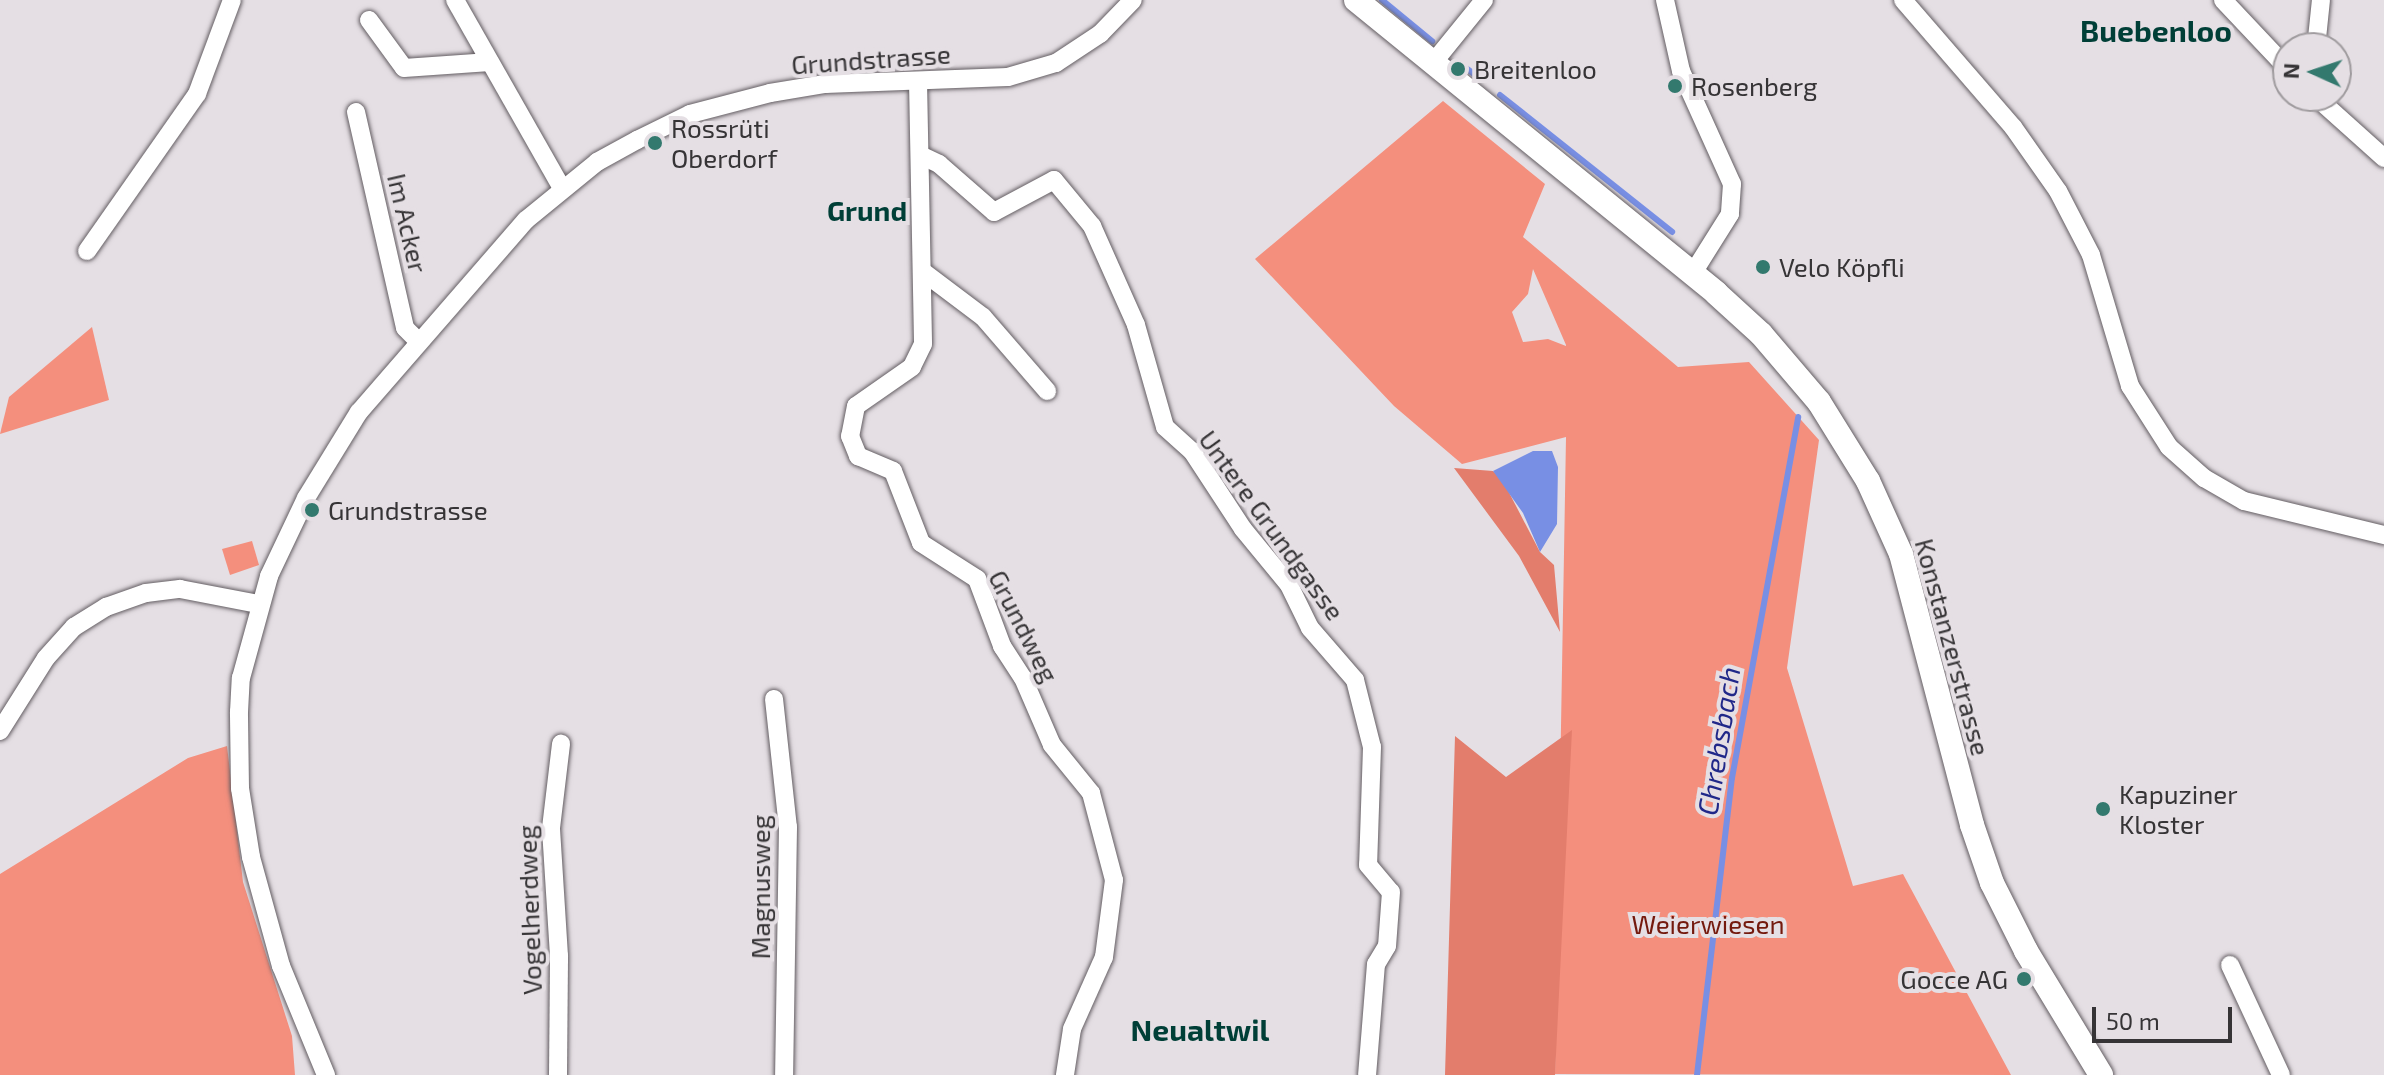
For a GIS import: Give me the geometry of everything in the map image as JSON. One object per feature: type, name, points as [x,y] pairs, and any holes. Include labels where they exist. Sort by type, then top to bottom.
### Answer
[{"type":"main road","name":"Konstanzerstrasse","points":[[1356,0],[1693,273],[1802,380],[1880,503],[1916,602],[1986,869],[2026,951],[2101,1075]]},
{"type":"street","points":[[87,251],[197,94],[232,0]]},
{"type":"street","points":[[455,0],[562,188]]},
{"type":"street","name":"Grundstrasse","points":[[326,1075],[278,953],[251,857],[240,788],[241,678],[258,604],[284,541],[335,447],[418,341],[526,220],[597,162],[690,114],[825,84],[1008,77],[1056,63],[1100,34],[1133,0]]},
{"type":"street","points":[[1433,63],[1484,0]]},
{"type":"street","points":[[1665,0],[1681,71],[1732,184],[1727,221],[1693,273]]},
{"type":"street","points":[[1903,0],[2013,127],[2058,191],[2091,255],[2130,386],[2169,447],[2204,478],[2244,501],[2384,535]]},
{"type":"street","points":[[2223,0],[2272,52]]},
{"type":"street","points":[[2318,32],[2321,0]]},
{"type":"street","points":[[369,20],[404,68],[490,62]]},
{"type":"street","name":"Grundweg","points":[[918,81],[921,353],[912,367],[856,406],[850,436],[858,456],[893,471],[921,543],[977,579],[1002,646],[1023,678],[1052,745],[1091,793],[1114,880],[1104,957],[1072,1029],[1065,1075]]},
{"type":"street","name":"Im Acker","points":[[356,112],[405,328],[418,341]]},
{"type":"street","points":[[2333,112],[2384,158]]},
{"type":"street","name":"Untere Grundgasse","points":[[920,155],[939,164],[994,212],[1054,180],[1092,226],[1136,325],[1165,427],[1201,463],[1243,529],[1289,585],[1310,628],[1355,680],[1372,747],[1368,865],[1391,892],[1387,946],[1376,964],[1367,1075]]},
{"type":"street","points":[[922,271],[983,317],[1047,391]]},
{"type":"street","points":[[0,731],[46,658],[74,627],[106,607],[146,593],[180,589],[258,604]]},
{"type":"street","name":"Magnusweg","points":[[774,699],[788,827],[784,1075]]},
{"type":"street","name":"Vogelherdweg","points":[[558,1075],[559,956],[551,828],[561,744]]},
{"type":"street","points":[[2230,965],[2281,1075]]},
{"type":"green space","name":"Weierwiesen","points":[[1443,101],[1545,184],[1523,237],[1678,367],[1749,362],[1819,440],[1787,668],[1853,886],[1903,874],[2011,1075],[1555,1074],[1566,437],[1462,464],[1394,406],[1255,259]],"holes":[[[1533,269],[1566,346],[1548,339],[1523,342],[1512,312],[1528,294]]]},
{"type":"green space","points":[[92,327],[109,400],[0,434],[9,397]]},
{"type":"green space","points":[[252,541],[259,565],[230,575],[222,549]]},
{"type":"green space","points":[[227,746],[243,882],[292,1036],[295,1075],[0,1075],[0,874],[188,758]]},
{"type":"shaded area","points":[[1454,468],[1493,471],[1503,481],[1540,552],[1554,565],[1560,632],[1519,556]]},
{"type":"shaded area","points":[[1572,730],[1555,1075],[1445,1075],[1455,736],[1506,777]]},
{"type":"water","points":[[1533,451],[1552,451],[1558,467],[1557,524],[1540,552],[1523,513],[1493,471]]},
{"type":"waterway","name":"Chrebsbach","points":[[1382,0],[1432,41]]},
{"type":"waterway","name":"Chrebsbach","points":[[1458,62],[1479,78]]},
{"type":"waterway","name":"Chrebsbach","points":[[1500,95],[1672,232]]},
{"type":"waterway","name":"Chrebsbach","points":[[1697,1075],[1732,778],[1798,417]]},
{"type":"place","name":"Breitenloo","points":[[1458,69]]},
{"type":"place","name":"Rosenberg","points":[[1675,86]]},
{"type":"place","name":"Rossrüti Oberdorf","points":[[655,143]]},
{"type":"place","name":"Velo Köpfli","points":[[1763,267]]},
{"type":"place","name":"Grundstrasse","points":[[312,510]]},
{"type":"place","name":"Kapuziner Kloster","points":[[2103,809]]},
{"type":"place","name":"Gocce AG","points":[[2024,979]]},
{"type":"district","name":"Buebenloo","points":[[2156,30]]},
{"type":"district","name":"Grund","points":[[867,210]]},
{"type":"district","name":"Neualtwil","points":[[1200,1029]]}]
